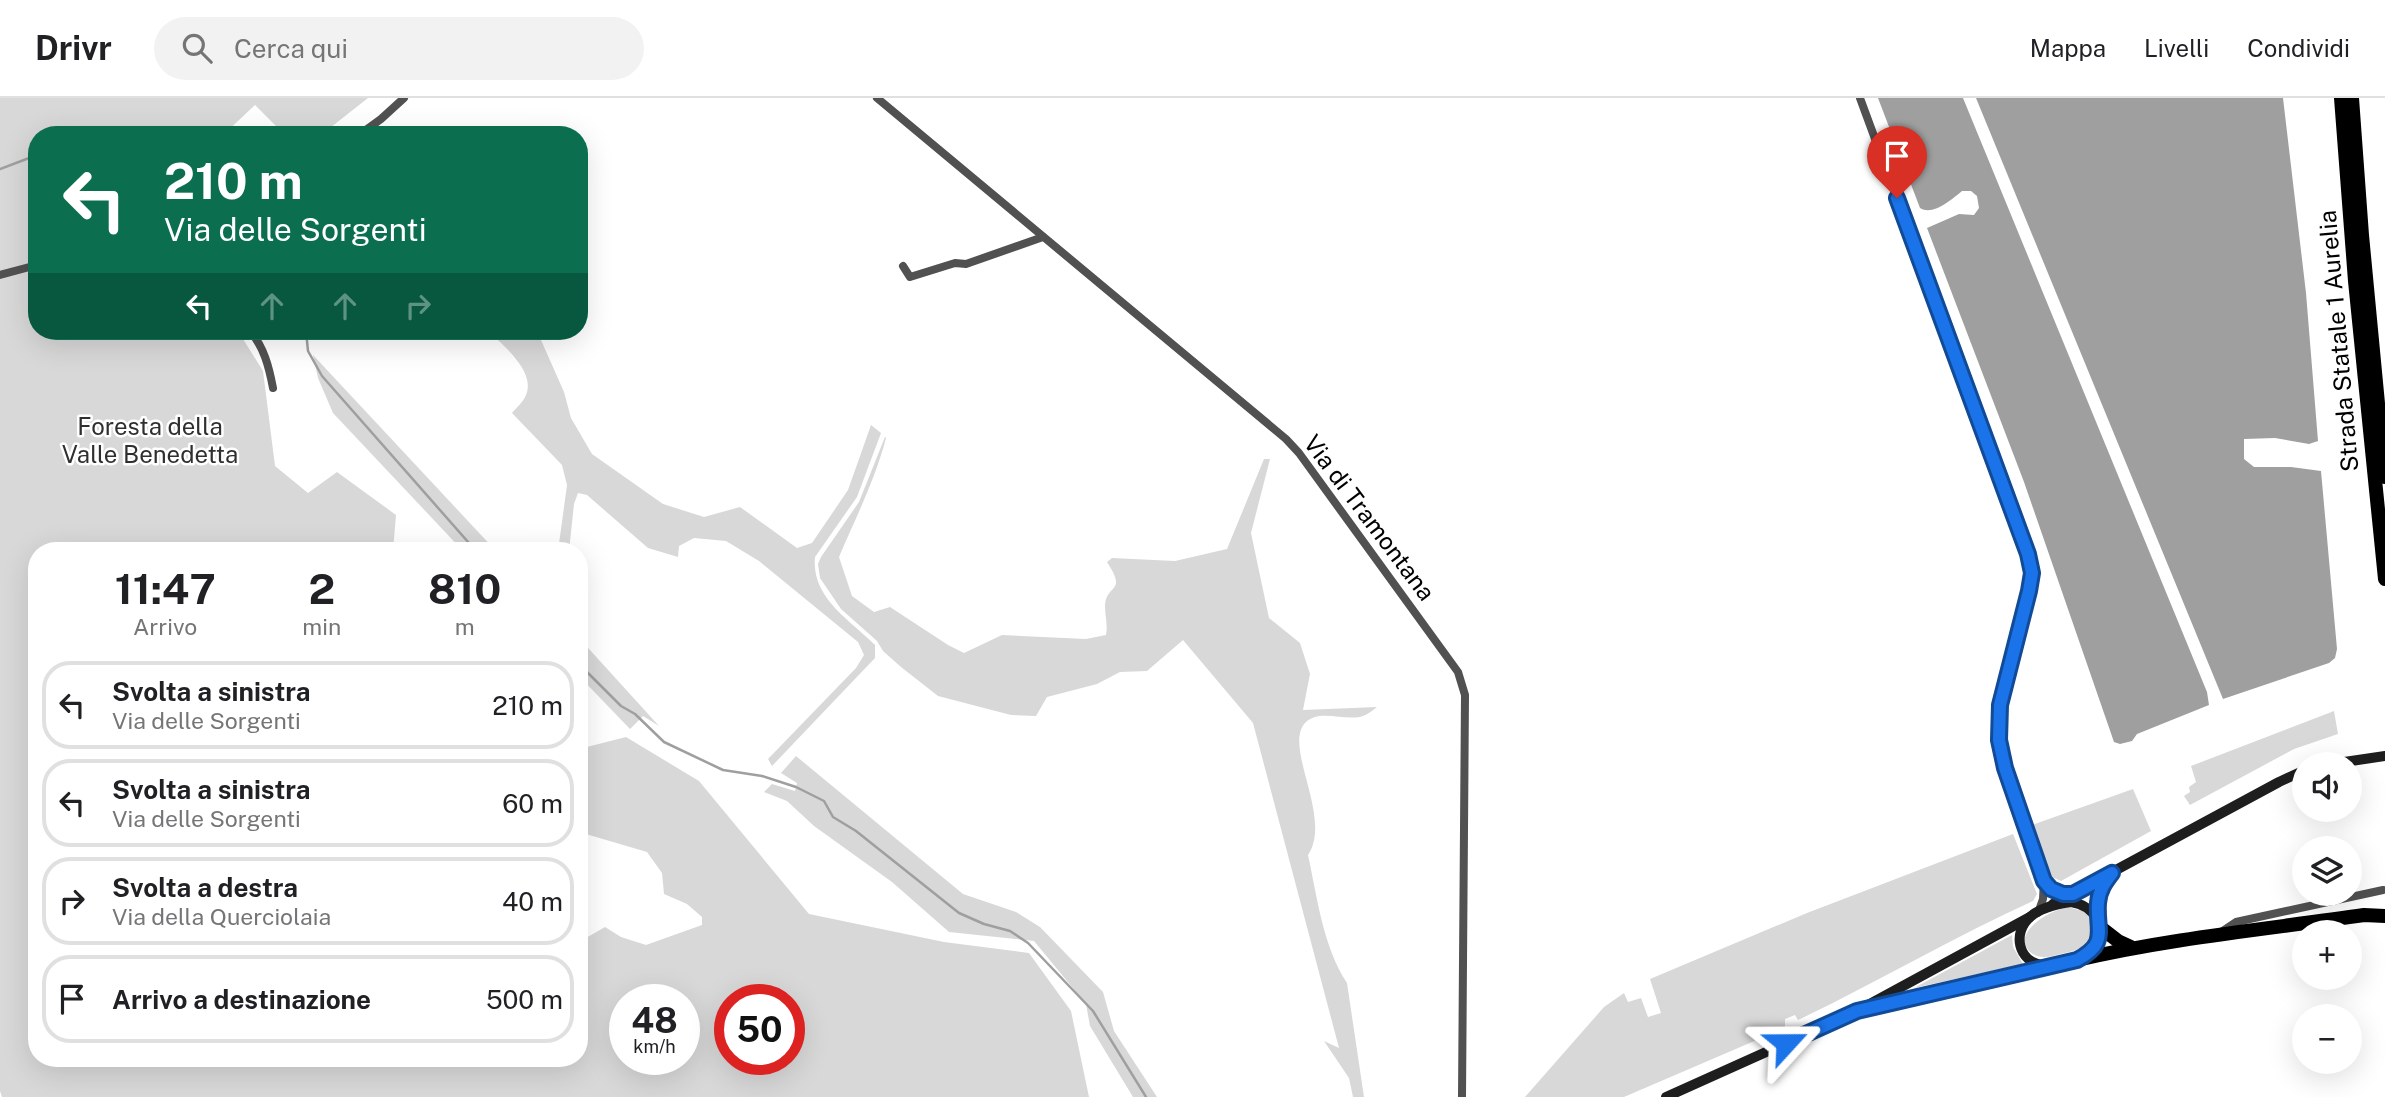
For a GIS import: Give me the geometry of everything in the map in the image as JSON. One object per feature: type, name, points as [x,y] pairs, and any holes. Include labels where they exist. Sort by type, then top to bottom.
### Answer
[{"type":"highway","name":"Strada Statale 1 Aurelia","points":[[2341,98],[2355,281],[2385,579]]},
{"type":"highway","name":"Strada Statale 1 Aurelia","points":[[2354,98],[2363,247],[2385,477]]},
{"type":"highway","points":[[2364,915],[2385,908]]},
{"type":"highway","points":[[2077,960],[2131,947],[2219,934],[2364,915],[2385,916]]},
{"type":"highway","points":[[2099,923],[2118,941],[2131,947]]},
{"type":"main road","points":[[2362,759],[2385,756]]},
{"type":"main road","points":[[1666,1097],[1857,1011],[2292,776]]},
{"type":"main road","points":[[1857,1011],[2077,960],[2093,949],[2100,934],[2100,894],[2102,886],[2112,873]]},
{"type":"main road","points":[[2053,904],[2080,903],[2094,911],[2099,923]]},
{"type":"main road","points":[[2034,915],[2019,937],[2021,950],[2027,959],[2050,966]]},
{"type":"street","points":[[371,126],[404,98]]},
{"type":"street","name":"Via di Tramontana","points":[[877,98],[1286,439],[1299,453],[1458,672],[1465,695],[1462,1097]]},
{"type":"street","points":[[1860,98],[2028,554],[2032,573],[2000,705],[1999,740],[2019,814],[2044,881],[2043,899],[2034,915]]},
{"type":"street","points":[[903,266],[910,276],[955,262],[966,264],[1043,237]]},
{"type":"street","points":[[0,275],[28,267]]},
{"type":"street","points":[[257,340],[267,362],[273,388]]},
{"type":"street","points":[[2044,881],[2056,892],[2073,894]]},
{"type":"street","points":[[2219,934],[2236,922],[2383,890]]},
{"type":"green space","name":"Foresta della Valle Benedetta","points":[[0,98],[368,98],[332,126],[276,126],[255,105],[233,126],[28,126],[28,340],[244,340],[263,371],[275,466],[308,493],[337,472],[396,515],[394,542],[28,542],[28,1067],[588,1067],[588,937],[605,927],[621,937],[646,945],[702,925],[702,917],[687,904],[664,894],[662,873],[647,852],[588,835],[588,747],[626,737],[699,781],[809,914],[944,942],[1029,953],[1071,1011],[1089,1097],[2,1097]]},
{"type":"green space","points":[[498,340],[541,340],[564,392],[571,418],[592,454],[663,504],[704,517],[740,507],[797,548],[812,543],[848,490],[871,425],[881,433],[857,497],[815,557],[815,572],[819,585],[834,607],[875,645],[875,658],[772,766],[768,759],[856,668],[864,655],[858,642],[759,561],[726,541],[694,538],[679,546],[678,557],[648,548],[587,495],[578,493],[574,504],[570,542],[559,542],[567,485],[562,465],[512,413],[522,402],[528,386],[522,368]]},
{"type":"green space","points":[[313,355],[488,542],[455,542],[333,413],[318,378]]},
{"type":"green space","points":[[885,437],[871,484],[839,557],[852,596],[874,612],[890,607],[964,653],[1002,635],[1086,639],[1106,635],[1106,599],[1116,584],[1107,562],[1112,558],[1175,561],[1227,549],[1264,459],[1270,459],[1251,533],[1269,618],[1300,643],[1310,674],[1303,710],[1377,707],[1356,717],[1318,716],[1305,723],[1300,734],[1300,749],[1315,822],[1314,840],[1308,855],[1326,937],[1347,983],[1364,1097],[1353,1097],[1349,1078],[1324,1041],[1339,1048],[1253,723],[1183,640],[1147,671],[1120,672],[1097,684],[1047,697],[1036,716],[1011,715],[938,696],[883,651],[877,641],[841,609],[820,578],[818,564],[859,502]]},
{"type":"green space","points":[[588,648],[659,726],[643,716],[630,729],[588,685]]},
{"type":"green space","points":[[2334,711],[2338,734],[2294,749],[2190,805],[2184,796],[2196,782],[2191,766]]},
{"type":"green space","points":[[796,756],[963,894],[1016,912],[1040,927],[1103,992],[1114,1031],[1157,1097],[1133,1097],[1090,1026],[1086,1004],[1034,941],[949,932],[892,882],[814,826],[787,801],[764,792],[772,784],[795,791],[797,783],[781,773]]},
{"type":"green space","points":[[2133,789],[2151,831],[2061,881],[2052,877],[2032,825]]},
{"type":"green space","points":[[2013,834],[2037,894],[2033,901],[1798,1020],[1795,1015],[1785,1019],[1785,1027],[1780,1030],[1624,1097],[1525,1097],[1604,1007],[1624,993],[1628,1002],[1641,998],[1648,1017],[1661,1013],[1650,979],[1807,913]]},
{"type":"green space","points":[[2068,907],[2086,912],[2094,928],[2092,940],[2081,948],[2055,956],[2040,957],[2032,953],[2024,940],[2031,928],[2048,914]]},
{"type":"green space","points":[[2012,935],[2013,947],[2023,964],[1914,988]]},
{"type":"shaded area","points":[[1878,98],[1963,98],[2207,692],[2209,705],[2137,734],[2132,741],[2120,744],[2114,742],[2024,482],[1927,228],[1959,214],[1974,215],[1979,208],[1977,196],[1971,191],[1962,191],[1936,209],[1920,208]]},
{"type":"shaded area","points":[[1976,98],[2283,98],[2306,293],[2318,441],[2309,444],[2275,438],[2244,439],[2244,459],[2254,467],[2291,467],[2321,471],[2337,649],[2335,658],[2329,663],[2223,699]]},
{"type":"waterway","points":[[0,169],[28,158]]},
{"type":"waterway","points":[[307,340],[308,351],[322,376],[468,542]]},
{"type":"waterway","points":[[588,673],[621,706],[635,714],[664,742],[723,770],[762,776],[796,787],[824,801],[833,817],[856,831],[959,913],[1010,931],[1028,943],[1093,1011],[1146,1097]]},
{"type":"route","points":[[1786,1043],[1857,1011],[2077,960],[2088,954],[2097,942],[2100,934],[2098,901],[2102,886],[2112,873],[2073,894],[2063,894],[2051,889],[2044,881],[2019,814],[1999,740],[2000,705],[2032,573],[2017,521],[1897,198]]}]
